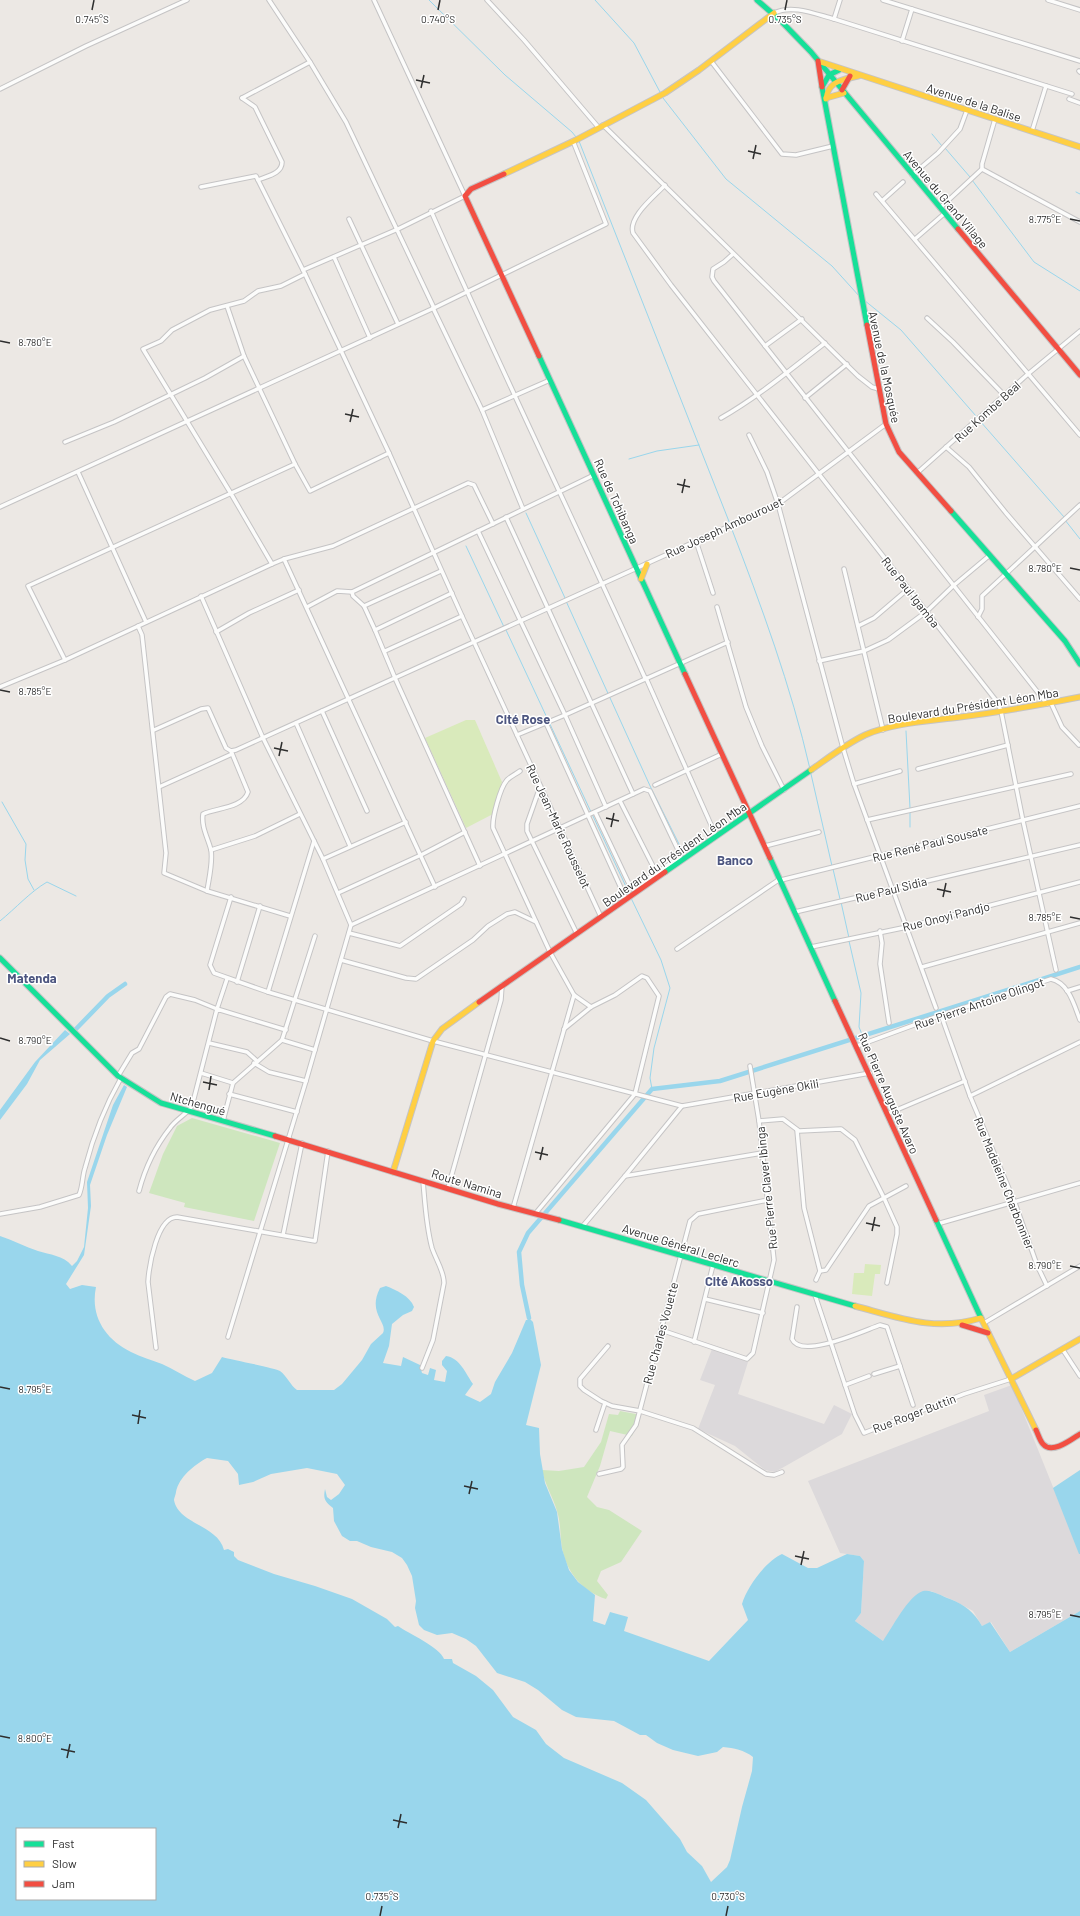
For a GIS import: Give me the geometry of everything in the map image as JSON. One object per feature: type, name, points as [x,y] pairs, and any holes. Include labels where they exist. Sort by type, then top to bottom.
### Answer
[{"type":"street","points":[[0,89],[86,46],[187,0]]},
{"type":"street","points":[[269,0],[310,62],[346,122],[398,229],[433,308],[482,410],[523,509]]},
{"type":"street","points":[[374,0],[465,196]]},
{"type":"street","points":[[487,0],[601,126],[665,185],[733,254],[802,319],[867,384],[879,389]]},
{"type":"street","name":"Avenue du Grand Village","points":[[757,0],[774,13],[818,60],[834,82],[1080,375]]},
{"type":"street","points":[[834,19],[840,0]]},
{"type":"street","points":[[883,0],[1080,61]]},
{"type":"street","points":[[1048,0],[1080,10]]},
{"type":"street","points":[[272,564],[143,349],[161,341],[172,330],[210,310],[244,300],[258,291],[281,286],[304,272],[334,257],[398,229],[431,211],[465,196],[472,189],[576,140],[676,86],[774,13],[785,9],[803,11],[834,19],[1072,94]]},
{"type":"street","points":[[902,41],[912,9]]},
{"type":"street","points":[[818,60],[839,70],[863,76]]},
{"type":"street","name":"Avenue de la Mosquée","points":[[818,60],[860,296],[886,424],[899,452],[1065,641],[1080,664]]},
{"type":"street","points":[[711,61],[782,154],[796,155],[833,146]]},
{"type":"street","points":[[201,187],[256,176],[258,180],[278,172],[282,166],[282,162],[256,107],[242,98],[310,62]]},
{"type":"street","points":[[822,87],[829,75],[839,70]]},
{"type":"street","points":[[825,104],[829,88],[834,82],[850,76],[863,76]]},
{"type":"street","points":[[826,98],[843,92],[850,76]]},
{"type":"street","name":"Avenue de la Balise","points":[[863,76],[1080,147]]},
{"type":"street","points":[[1032,131],[1046,86]]},
{"type":"street","points":[[1070,99],[1080,103]]},
{"type":"street","points":[[912,175],[938,153],[960,129],[967,110]]},
{"type":"street","points":[[940,208],[982,169],[982,164],[995,119]]},
{"type":"street","points":[[0,507],[370,338],[606,224],[576,140]]},
{"type":"street","points":[[982,169],[1080,222]]},
{"type":"street","name":"Rue Jean-Marie Rousselot","points":[[258,180],[304,272],[389,453],[559,829],[601,917]]},
{"type":"street","points":[[883,200],[903,182]]},
{"type":"street","name":"Rue Paul Igamba","points":[[665,185],[633,219],[631,229],[633,233],[756,395],[818,474],[836,494],[908,589],[998,703],[1002,711]]},
{"type":"street","points":[[876,194],[883,200],[914,239],[1080,435]]},
{"type":"street","name":"Rue de Tchibanga","points":[[465,196],[500,276],[594,474],[641,579],[681,663],[749,815]]},
{"type":"street","points":[[431,211],[558,492],[688,770],[716,836]]},
{"type":"street","points":[[914,239],[945,213]]},
{"type":"street","points":[[349,219],[398,324]]},
{"type":"street","points":[[733,254],[713,269],[712,277],[953,586],[1049,704],[1062,727],[1079,745]]},
{"type":"street","points":[[334,257],[370,338]]},
{"type":"street","points":[[227,306],[244,356],[295,464],[310,491],[389,453]]},
{"type":"street","points":[[927,318],[953,342],[1004,395]]},
{"type":"street","points":[[765,346],[802,319]]},
{"type":"street","name":"Rue Kombe Beal","points":[[917,473],[1028,374],[1080,331]]},
{"type":"street","points":[[721,418],[756,395],[825,343]]},
{"type":"street","points":[[65,442],[114,422],[170,393],[205,378],[244,356]]},
{"type":"street","points":[[805,398],[847,364]]},
{"type":"street","points":[[482,410],[550,380]]},
{"type":"street","name":"Rue Joseph Ambourouet","points":[[159,787],[520,620],[637,569],[729,524],[778,504],[847,451],[886,424]]},
{"type":"street","points":[[749,435],[767,472],[778,504],[819,661],[854,784],[936,1008]]},
{"type":"street","points":[[946,447],[969,467],[1080,599]]},
{"type":"street","points":[[65,660],[28,586],[230,492],[270,477],[295,464]]},
{"type":"street","points":[[78,472],[146,622]]},
{"type":"street","points":[[306,607],[337,591],[352,592],[594,474]]},
{"type":"street","points":[[0,687],[65,660],[272,564],[284,559],[333,546],[468,483],[472,483],[493,524]]},
{"type":"street","points":[[978,617],[982,609],[982,596],[1080,505]]},
{"type":"street","points":[[506,517],[633,794]]},
{"type":"street","points":[[478,531],[565,715],[606,807]]},
{"type":"street","points":[[696,540],[713,593]]},
{"type":"street","points":[[819,661],[864,651],[888,640],[926,612],[953,586],[990,555]]},
{"type":"street","points":[[284,559],[436,887]]},
{"type":"street","points":[[641,579],[647,564]]},
{"type":"street","points":[[844,569],[883,730]]},
{"type":"street","points":[[364,606],[442,571]]},
{"type":"street","points":[[858,626],[874,618],[908,589]]},
{"type":"street","points":[[216,632],[299,590]]},
{"type":"street","points":[[352,592],[353,596],[364,606],[480,866]]},
{"type":"street","points":[[375,630],[452,593]]},
{"type":"street","points":[[201,596],[264,738],[323,859],[351,925],[328,1009],[259,1230],[228,1337]]},
{"type":"street","points":[[717,607],[746,707],[762,746],[784,791]]},
{"type":"street","points":[[385,651],[462,616]]},
{"type":"street","points":[[138,626],[142,636],[154,730],[166,853],[164,874],[207,891],[290,916]]},
{"type":"street","points":[[517,735],[592,704],[609,694],[728,642]]},
{"type":"street","name":"Boulevard du Président Léon Mba","points":[[393,1172],[433,1041],[442,1029],[502,985],[601,917],[657,874],[749,815],[843,748],[865,735],[883,730],[1049,704],[1080,697]]},
{"type":"street","points":[[154,730],[201,709],[208,708],[226,748],[232,753],[248,792],[244,799],[232,805],[203,814],[202,820],[205,834],[211,850],[211,867],[207,891]]},
{"type":"street","points":[[322,711],[367,811]]},
{"type":"street","points":[[1002,711],[1023,821],[1056,970]]},
{"type":"street","points":[[296,723],[350,846]]},
{"type":"street","points":[[351,925],[436,887],[505,854],[532,842],[559,829],[591,814],[606,807],[620,801],[644,789],[650,791],[680,854],[678,859],[634,888],[629,887],[591,814],[547,723]]},
{"type":"street","points":[[918,769],[1008,745]]},
{"type":"street","points":[[655,785],[722,754]]},
{"type":"street","points":[[520,770],[505,783],[493,819],[493,828],[550,952],[574,995],[591,1007]]},
{"type":"street","points":[[854,784],[900,771]]},
{"type":"street","points":[[867,820],[1071,774]]},
{"type":"street","points":[[540,787],[526,826],[532,842],[577,934]]},
{"type":"street","points":[[620,801],[657,874]]},
{"type":"street","name":"Rue René Paul Sousate","points":[[677,949],[774,883],[781,880],[1080,806]]},
{"type":"street","points":[[211,850],[255,836],[300,814]]},
{"type":"street","points":[[591,814],[628,897]]},
{"type":"street","name":"Rue Pierre Auguste Avaro","points":[[749,815],[781,880],[988,1333],[1043,1445],[1049,1448],[1055,1448],[1080,1434]]},
{"type":"street","points":[[323,859],[406,822]]},
{"type":"street","points":[[338,893],[421,855],[465,832]]},
{"type":"street","points":[[765,846],[819,832]]},
{"type":"street","points":[[268,992],[314,840]]},
{"type":"street","name":"Rue Paul Sidia","points":[[795,912],[892,888],[1031,857],[1080,844]]},
{"type":"street","name":"Rue Onoyi Pandjo","points":[[811,947],[880,931],[907,927],[1080,882]]},
{"type":"street","points":[[230,897],[210,965],[214,973],[268,992],[296,999],[433,1041],[682,1106],[626,1176],[582,1227]]},
{"type":"street","points":[[349,933],[398,946],[461,904],[464,900]]},
{"type":"street","points":[[237,982],[260,906]]},
{"type":"street","points":[[341,960],[406,978],[416,979],[473,940],[488,926],[507,914],[515,912],[536,922]]},
{"type":"street","points":[[922,967],[1080,923]]},
{"type":"street","points":[[880,931],[882,943],[880,964],[889,1023]]},
{"type":"street","points":[[223,1121],[233,1083],[282,1040],[315,936]]},
{"type":"street","name":"Ntchengué","points":[[0,958],[120,1077],[161,1102],[188,1112],[302,1143],[393,1172]]},
{"type":"street","points":[[536,1214],[635,1094],[659,999],[658,994],[647,978],[642,976],[615,995],[591,1007],[564,1029]]},
{"type":"street","points":[[139,1191],[144,1174],[156,1147],[171,1126],[188,1112],[194,1098],[217,1009],[227,978]]},
{"type":"street","name":"Rue Pierre Antoine Olingot","points":[[856,1044],[1051,979],[1060,983],[1068,991]]},
{"type":"street","points":[[448,1188],[501,1000],[502,985]]},
{"type":"street","points":[[1080,987],[1068,991],[1080,1020]]},
{"type":"street","points":[[0,1214],[40,1208],[79,1195],[84,1169],[110,1097],[132,1053],[139,1049],[168,995],[195,1000],[217,1009],[286,1030]]},
{"type":"street","points":[[513,1208],[574,995]]},
{"type":"street","name":"Rue Madeleine Charbonnier","points":[[941,1015],[964,1081],[1014,1203],[1037,1265],[1047,1286]]},
{"type":"street","points":[[282,1040],[315,1050]]},
{"type":"street","points":[[970,1096],[1080,1042]]},
{"type":"street","points":[[209,1043],[247,1052],[256,1062],[269,1072],[306,1081]]},
{"type":"street","name":"Rue Pierre Claver Ibinga","points":[[694,1342],[747,1359],[753,1354],[770,1282],[774,1260],[759,1122],[750,1066]]},
{"type":"street","points":[[201,1073],[233,1083]]},
{"type":"street","name":"Rue Eugène Okili","points":[[682,1106],[870,1073]]},
{"type":"street","points":[[887,1114],[964,1081]]},
{"type":"street","points":[[229,1094],[297,1112]]},
{"type":"street","points":[[759,1122],[783,1119],[797,1130],[841,1128],[855,1140],[884,1198],[896,1227],[897,1234],[887,1283]]},
{"type":"street","points":[[797,1130],[804,1208],[820,1271],[816,1280]]},
{"type":"street","points":[[283,1235],[302,1143]]},
{"type":"street","points":[[156,1348],[148,1277],[159,1235],[166,1221],[171,1217],[177,1217],[259,1230],[315,1241],[328,1151]]},
{"type":"street","points":[[626,1176],[762,1152]]},
{"type":"street","name":"Route Namina","points":[[393,1172],[536,1214]]},
{"type":"street","points":[[422,1368],[433,1340],[444,1283],[444,1278],[432,1249],[429,1236],[423,1181]]},
{"type":"street","points":[[938,1224],[1080,1183]]},
{"type":"street","points":[[820,1271],[826,1270],[869,1206],[906,1186]]},
{"type":"street","name":"Rue Charles Vouette","points":[[600,1474],[622,1469],[623,1467],[622,1445],[636,1425],[690,1221],[695,1215],[768,1200]]},
{"type":"street","name":"Avenue Général Leclerc","points":[[536,1214],[815,1295],[918,1323],[940,1326],[961,1325]]},
{"type":"street","points":[[661,1330],[694,1342],[713,1265]]},
{"type":"street","points":[[961,1325],[983,1321],[1080,1266]]},
{"type":"street","name":"Rue Roger Buttin","points":[[815,1295],[855,1415],[864,1432],[964,1394],[1011,1379]]},
{"type":"street","points":[[705,1299],[763,1313]]},
{"type":"street","points":[[797,1307],[792,1334],[792,1341],[797,1344],[812,1346],[830,1343],[883,1325],[887,1327],[913,1405]]},
{"type":"street","points":[[961,1325],[988,1333]]},
{"type":"street","points":[[1011,1379],[1080,1339]]},
{"type":"street","points":[[608,1346],[580,1379],[580,1386],[584,1390],[605,1403],[640,1410],[693,1428],[766,1474],[774,1475],[782,1472]]},
{"type":"street","points":[[1063,1350],[1080,1376]]},
{"type":"street","points":[[874,1374],[900,1366]]},
{"type":"street","points":[[845,1385],[869,1376]]},
{"type":"street","points":[[596,1430],[605,1403]]},
{"type":"shaded area","points":[[712,1349],[748,1362],[738,1394],[824,1424],[834,1405],[852,1414],[842,1434],[775,1472],[765,1470],[735,1446],[698,1429],[715,1385],[700,1380]]},
{"type":"shaded area","points":[[1012,1385],[1080,1554],[1080,1611],[1010,1652],[991,1622],[982,1626],[973,1611],[955,1601],[931,1591],[883,1641],[855,1621],[861,1613],[864,1561],[860,1556],[840,1553],[808,1481],[989,1411],[984,1395]]},
{"type":"green space","points":[[466,720],[475,720],[502,782],[493,814],[466,828],[425,738]]},
{"type":"green space","points":[[192,1118],[280,1143],[254,1221],[184,1207],[185,1203],[149,1193],[163,1154],[177,1126]]},
{"type":"green space","points":[[865,1264],[881,1265],[880,1274],[875,1274],[872,1296],[852,1294],[854,1273],[864,1273]]},
{"type":"green space","points":[[620,1411],[641,1415],[632,1436],[610,1431],[600,1466],[587,1497],[597,1507],[609,1510],[642,1531],[621,1562],[601,1571],[597,1581],[608,1595],[606,1599],[597,1596],[577,1580],[564,1557],[558,1516],[542,1470],[559,1471],[584,1467],[601,1442],[609,1414],[618,1415]]},
{"type":"water","points":[[65,1030],[70,1034],[40,1060],[27,1084],[0,1120],[0,1110],[35,1062]]},
{"type":"water","points":[[124,1085],[127,1087],[107,1135],[90,1185],[91,1206],[84,1255],[66,1284],[70,1289],[82,1285],[96,1287],[95,1308],[98,1317],[107,1333],[122,1347],[162,1364],[195,1381],[212,1373],[222,1357],[280,1371],[297,1390],[334,1390],[342,1384],[362,1360],[371,1344],[383,1333],[384,1329],[378,1316],[376,1304],[380,1288],[386,1286],[406,1297],[414,1307],[412,1311],[403,1315],[392,1324],[389,1346],[383,1363],[401,1366],[403,1357],[420,1365],[422,1373],[428,1375],[430,1368],[436,1370],[434,1380],[445,1382],[447,1371],[442,1365],[442,1361],[446,1356],[451,1357],[459,1363],[473,1384],[465,1395],[480,1402],[491,1394],[495,1382],[512,1353],[526,1320],[531,1320],[533,1322],[541,1365],[526,1425],[539,1428],[540,1454],[545,1483],[557,1512],[562,1549],[569,1570],[578,1582],[595,1595],[593,1621],[605,1625],[610,1612],[628,1617],[624,1631],[709,1661],[748,1620],[742,1604],[744,1597],[764,1568],[776,1557],[782,1554],[808,1568],[817,1568],[847,1554],[860,1556],[864,1561],[861,1613],[855,1621],[883,1641],[906,1606],[917,1594],[923,1591],[933,1592],[955,1601],[969,1610],[982,1626],[990,1622],[1010,1652],[1080,1611],[1080,1916],[0,1916],[0,1236],[33,1249],[60,1257],[72,1266],[77,1261],[84,1247],[88,1208],[87,1182],[113,1105]],"holes":[[[207,1458],[228,1461],[238,1474],[239,1485],[253,1482],[271,1474],[307,1468],[337,1474],[345,1485],[339,1494],[331,1500],[327,1497],[325,1489],[324,1495],[326,1502],[333,1508],[334,1521],[342,1536],[350,1541],[357,1541],[371,1547],[392,1552],[402,1558],[412,1576],[416,1601],[415,1608],[419,1625],[424,1630],[437,1635],[452,1633],[466,1639],[476,1646],[497,1673],[525,1682],[538,1690],[562,1710],[576,1717],[614,1721],[640,1735],[646,1735],[657,1743],[673,1750],[698,1756],[717,1752],[723,1747],[739,1750],[753,1757],[752,1771],[727,1867],[711,1882],[702,1866],[687,1852],[680,1839],[646,1800],[622,1783],[564,1758],[546,1744],[536,1730],[513,1717],[493,1690],[476,1676],[453,1663],[452,1659],[444,1659],[437,1650],[424,1641],[398,1626],[395,1627],[387,1619],[352,1599],[274,1574],[238,1560],[234,1556],[234,1552],[228,1549],[224,1550],[214,1535],[183,1514],[177,1508],[174,1500],[180,1481],[197,1464]]]},
{"type":"water","points":[[1080,1470],[1080,1554],[1079,1554],[1053,1488]]},
{"type":"waterway","points":[[429,0],[505,75],[576,137]]},
{"type":"waterway","points":[[595,0],[634,43],[660,92]]},
{"type":"waterway","points":[[663,98],[726,179],[832,266],[860,297]]},
{"type":"waterway","points":[[932,134],[942,146]]},
{"type":"waterway","points":[[579,141],[730,524]]},
{"type":"waterway","points":[[945,148],[970,177]]},
{"type":"waterway","points":[[972,180],[1034,262],[1080,291]]},
{"type":"waterway","points":[[1076,192],[1080,194]]},
{"type":"waterway","points":[[864,300],[901,330],[976,416]]},
{"type":"waterway","points":[[980,421],[1064,517]]},
{"type":"waterway","points":[[629,459],[657,451],[699,445]]},
{"type":"waterway","points":[[526,513],[565,598]]},
{"type":"waterway","points":[[1065,520],[1080,539]]},
{"type":"waterway","points":[[731,527],[785,677],[810,769]]},
{"type":"waterway","points":[[466,546],[504,627]]},
{"type":"waterway","points":[[566,601],[651,788],[685,856]]},
{"type":"waterway","points":[[506,630],[591,812]]},
{"type":"waterway","points":[[906,731],[910,808]]},
{"type":"waterway","points":[[811,774],[832,866]]},
{"type":"waterway","points":[[2,802],[26,844],[25,860],[28,879],[34,890]]},
{"type":"waterway","points":[[910,811],[910,827]]},
{"type":"waterway","points":[[592,814],[629,893]]},
{"type":"waterway","points":[[833,869],[840,899]]},
{"type":"waterway","points":[[0,921],[29,895],[47,882],[76,896]]},
{"type":"waterway","points":[[631,898],[661,960],[670,988],[654,1048],[650,1078],[652,1089]]},
{"type":"waterway","points":[[841,902],[849,938]]},
{"type":"waterway","points":[[849,941],[861,993],[859,1027],[863,1037]]},
{"type":"waterway","points":[[529,1318],[522,1285],[519,1252],[528,1233],[652,1089],[720,1081],[1080,967]]},
{"type":"waterway","points":[[76,1029],[108,996],[125,984]]},
{"type":"traffic: fast","points":[[757,0],[781,21],[811,52],[958,229]]},
{"type":"traffic: fast","points":[[839,70],[829,75],[822,87],[867,325]]},
{"type":"traffic: fast","points":[[539,356],[685,674]]},
{"type":"traffic: fast","points":[[951,511],[1065,641],[1080,664]]},
{"type":"traffic: fast","points":[[665,872],[811,770]]},
{"type":"traffic: fast","points":[[770,858],[835,1001]]},
{"type":"traffic: fast","points":[[0,958],[118,1076],[161,1103],[275,1136]]},
{"type":"traffic: fast","points":[[559,1220],[855,1306]]},
{"type":"traffic: fast","points":[[936,1220],[981,1318]]},
{"type":"traffic: slow","points":[[504,174],[576,140],[665,93],[699,70],[774,13]]},
{"type":"traffic: slow","points":[[821,62],[1080,147]]},
{"type":"traffic: slow","points":[[826,99],[830,88],[837,82],[858,76]]},
{"type":"traffic: slow","points":[[826,98],[844,93]]},
{"type":"traffic: slow","points":[[641,579],[647,564]]},
{"type":"traffic: slow","points":[[811,770],[837,751],[865,735],[887,728],[911,723],[1005,711],[1080,697]]},
{"type":"traffic: slow","points":[[393,1172],[433,1041],[442,1029],[479,1002]]},
{"type":"traffic: slow","points":[[855,1306],[903,1319],[933,1324],[948,1324],[981,1318],[1036,1430]]},
{"type":"traffic: slow","points":[[1011,1379],[1080,1339]]},
{"type":"traffic: jam","points":[[818,61],[822,87]]},
{"type":"traffic: jam","points":[[842,90],[850,76]]},
{"type":"traffic: jam","points":[[504,174],[471,189],[465,196],[539,356]]},
{"type":"traffic: jam","points":[[958,229],[1080,375]]},
{"type":"traffic: jam","points":[[867,325],[886,424],[899,452],[951,511]]},
{"type":"traffic: jam","points":[[685,674],[770,858]]},
{"type":"traffic: jam","points":[[479,1002],[665,872]]},
{"type":"traffic: jam","points":[[835,1001],[936,1220]]},
{"type":"traffic: jam","points":[[275,1136],[498,1204],[559,1220]]},
{"type":"traffic: jam","points":[[962,1325],[988,1333]]},
{"type":"traffic: jam","points":[[1036,1430],[1043,1444],[1051,1448],[1062,1445],[1080,1434]]},
{"type":"district","name":"Cité Rose","points":[[523,719]]},
{"type":"district","name":"Banco","points":[[735,860]]},
{"type":"district","name":"Matenda","points":[[32,978]]},
{"type":"district","name":"Cité Akosso","points":[[739,1281]]}]
